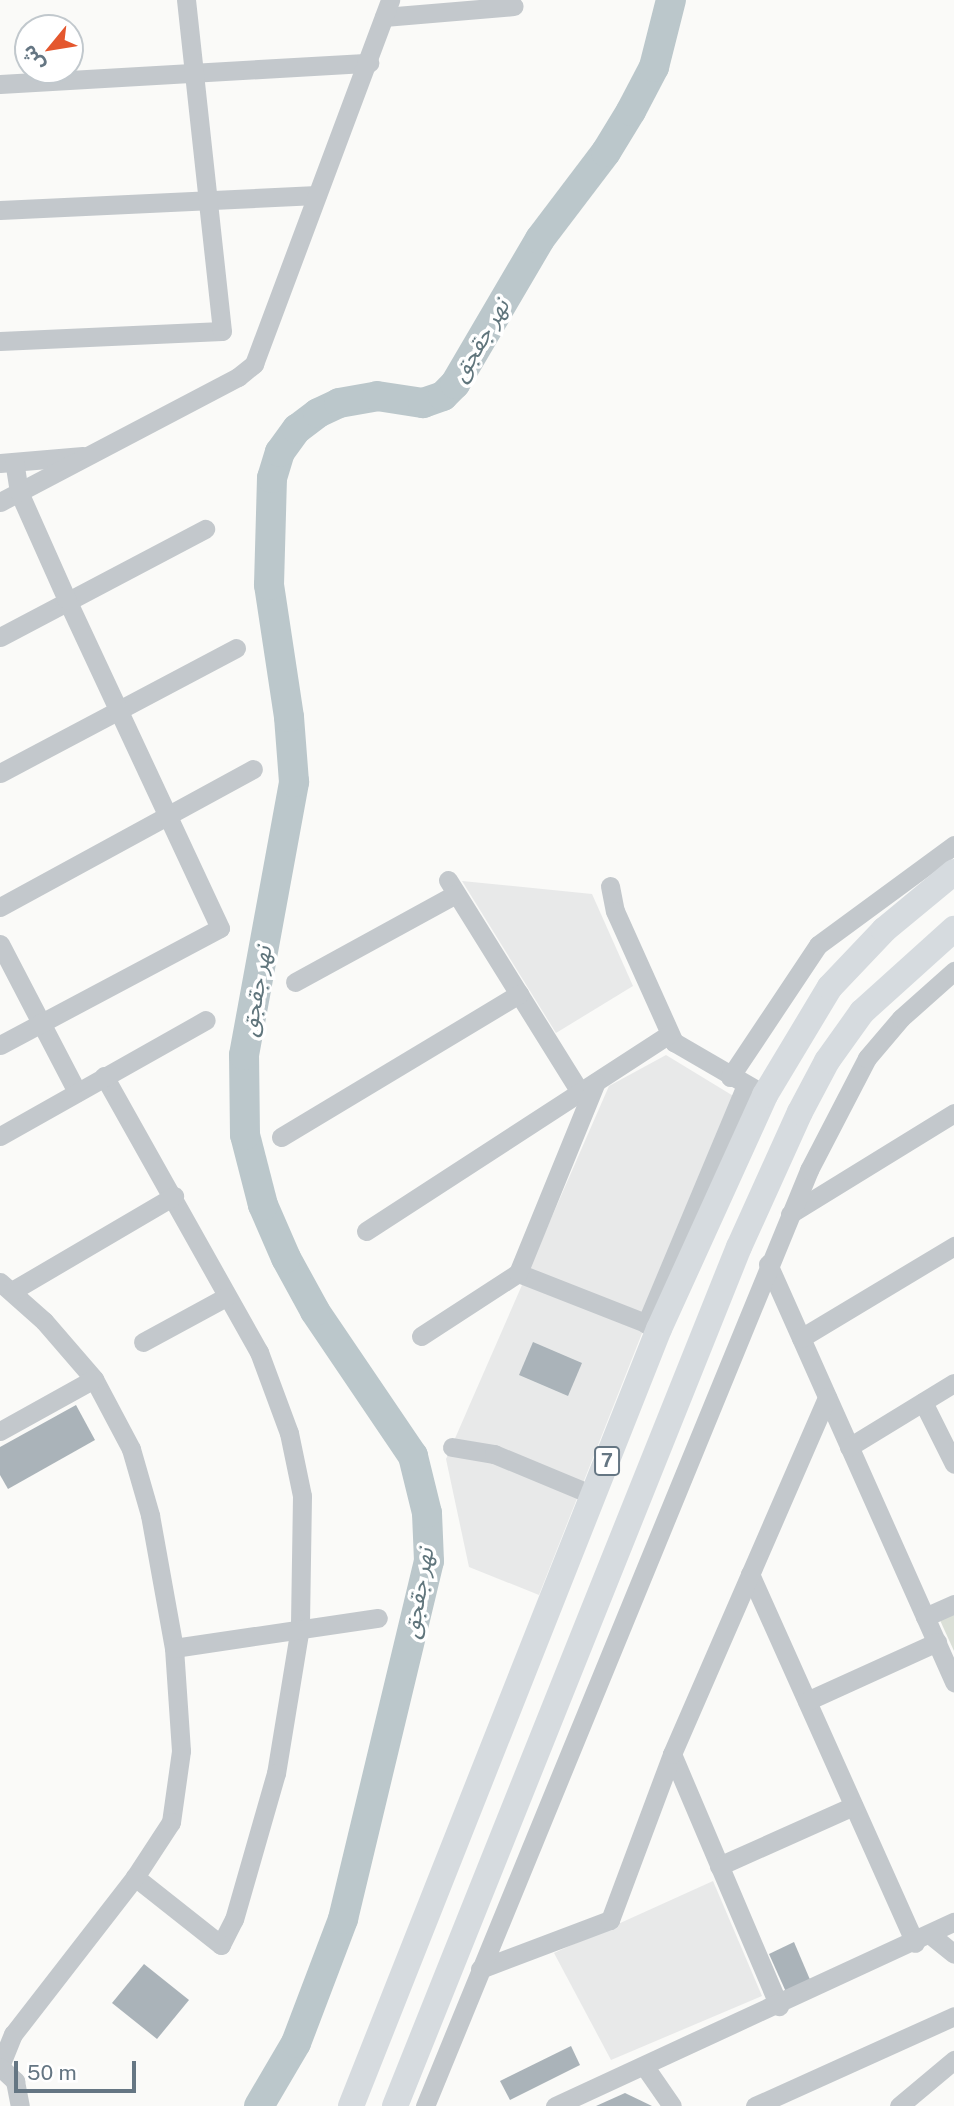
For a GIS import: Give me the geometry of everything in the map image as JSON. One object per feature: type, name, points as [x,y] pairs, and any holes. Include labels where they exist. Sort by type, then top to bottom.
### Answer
[{"type":"highway","name":"7","points":[[351,2106],[593,1495],[652,1326],[747,1086],[830,987],[884,930],[954,872]]},
{"type":"highway","name":"7","points":[[395,2106],[734,1259],[800,1112],[827,1061],[862,1012],[954,929]]},
{"type":"street","points":[[0,341],[222,331],[186,0]]},
{"type":"street","points":[[0,502],[238,377],[254,364],[387,9],[514,6]]},
{"type":"street","points":[[0,84],[369,63]]},
{"type":"street","points":[[0,209],[208,197],[317,195]]},
{"type":"street","points":[[0,1045],[220,928],[116,710],[7,462],[93,455]]},
{"type":"street","points":[[0,637],[205,529]]},
{"type":"street","points":[[0,773],[236,648]]},
{"type":"street","points":[[0,907],[253,769]]},
{"type":"street","points":[[610,886],[615,911],[669,1034],[681,1049],[747,1086],[818,945],[954,845]]},
{"type":"street","points":[[295,982],[452,887],[519,994],[588,1092]]},
{"type":"street","points":[[0,944],[77,1092]]},
{"type":"street","points":[[425,2106],[790,1214],[867,1058],[901,1018],[954,971]]},
{"type":"street","points":[[281,1137],[519,994]]},
{"type":"street","points":[[0,1136],[206,1020]]},
{"type":"street","points":[[366,1231],[588,1092],[669,1034]]},
{"type":"street","points":[[104,1076],[174,1196],[226,1297],[259,1352],[296,1462],[303,1537],[300,1627],[266,1815],[221,1945],[135,1877]]},
{"type":"street","points":[[421,1336],[518,1273],[588,1092]]},
{"type":"street","points":[[790,1214],[954,1113]]},
{"type":"street","points":[[23,2105],[15,2081],[0,2067],[27,2014],[135,1877],[171,1822],[176,1804],[181,1740],[173,1648],[140,1477],[121,1424],[94,1379],[4,1287],[174,1196]]},
{"type":"street","points":[[801,1338],[954,1245]]},
{"type":"street","points":[[768,1264],[954,1682]]},
{"type":"street","points":[[518,1273],[652,1326]]},
{"type":"street","points":[[144,1342],[226,1297]]},
{"type":"street","points":[[0,1431],[94,1379]]},
{"type":"street","points":[[849,1447],[954,1383]]},
{"type":"street","points":[[480,1969],[610,1920],[672,1754],[827,1397]]},
{"type":"street","points":[[923,1402],[954,1464]]},
{"type":"street","points":[[452,1447],[494,1454],[593,1495]]},
{"type":"street","points":[[750,1574],[853,1806],[923,1940],[954,1954]]},
{"type":"street","points":[[925,1617],[954,1604]]},
{"type":"street","points":[[173,1648],[300,1627],[379,1618]]},
{"type":"street","points":[[807,1701],[937,1642]]},
{"type":"street","points":[[672,1754],[779,2006]]},
{"type":"street","points":[[719,1866],[853,1806]]},
{"type":"street","points":[[555,2106],[923,1940],[954,1922]]},
{"type":"street","points":[[755,2106],[954,2016]]},
{"type":"street","points":[[899,2106],[954,2060]]},
{"type":"street","points":[[645,2067],[672,2106]]},
{"type":"shaded area","points":[[462,881],[592,894],[633,986],[556,1033]]},
{"type":"shaded area","points":[[666,1055],[735,1097],[539,1595],[469,1567],[446,1459],[609,1086]]},
{"type":"shaded area","points":[[954,1611],[954,1651],[939,1618]]},
{"type":"shaded area","points":[[713,1881],[762,1996],[611,2060],[554,1953]]},
{"type":"building","points":[[533,1342],[582,1363],[568,1396],[519,1375]]},
{"type":"building","points":[[76,1405],[95,1440],[8,1489],[0,1475],[0,1447]]},
{"type":"building","points":[[794,1942],[811,1982],[786,1992],[769,1954]]},
{"type":"building","points":[[144,1964],[189,2000],[157,2039],[112,2003]]},
{"type":"building","points":[[571,2046],[580,2065],[510,2100],[500,2081]]},
{"type":"building","points":[[625,2093],[652,2106],[596,2106]]},
{"type":"waterway","name":"نهر جقجق","points":[[259,2106],[296,2043],[343,1919],[429,1561],[427,1513],[413,1456],[315,1311],[286,1258],[263,1205],[245,1135],[244,1055],[294,782],[289,717],[269,585],[272,478],[280,452],[297,429],[318,413],[339,403],[377,396],[423,403],[443,396],[455,384],[540,239],[606,152],[631,111],[654,67],[671,0]]}]
